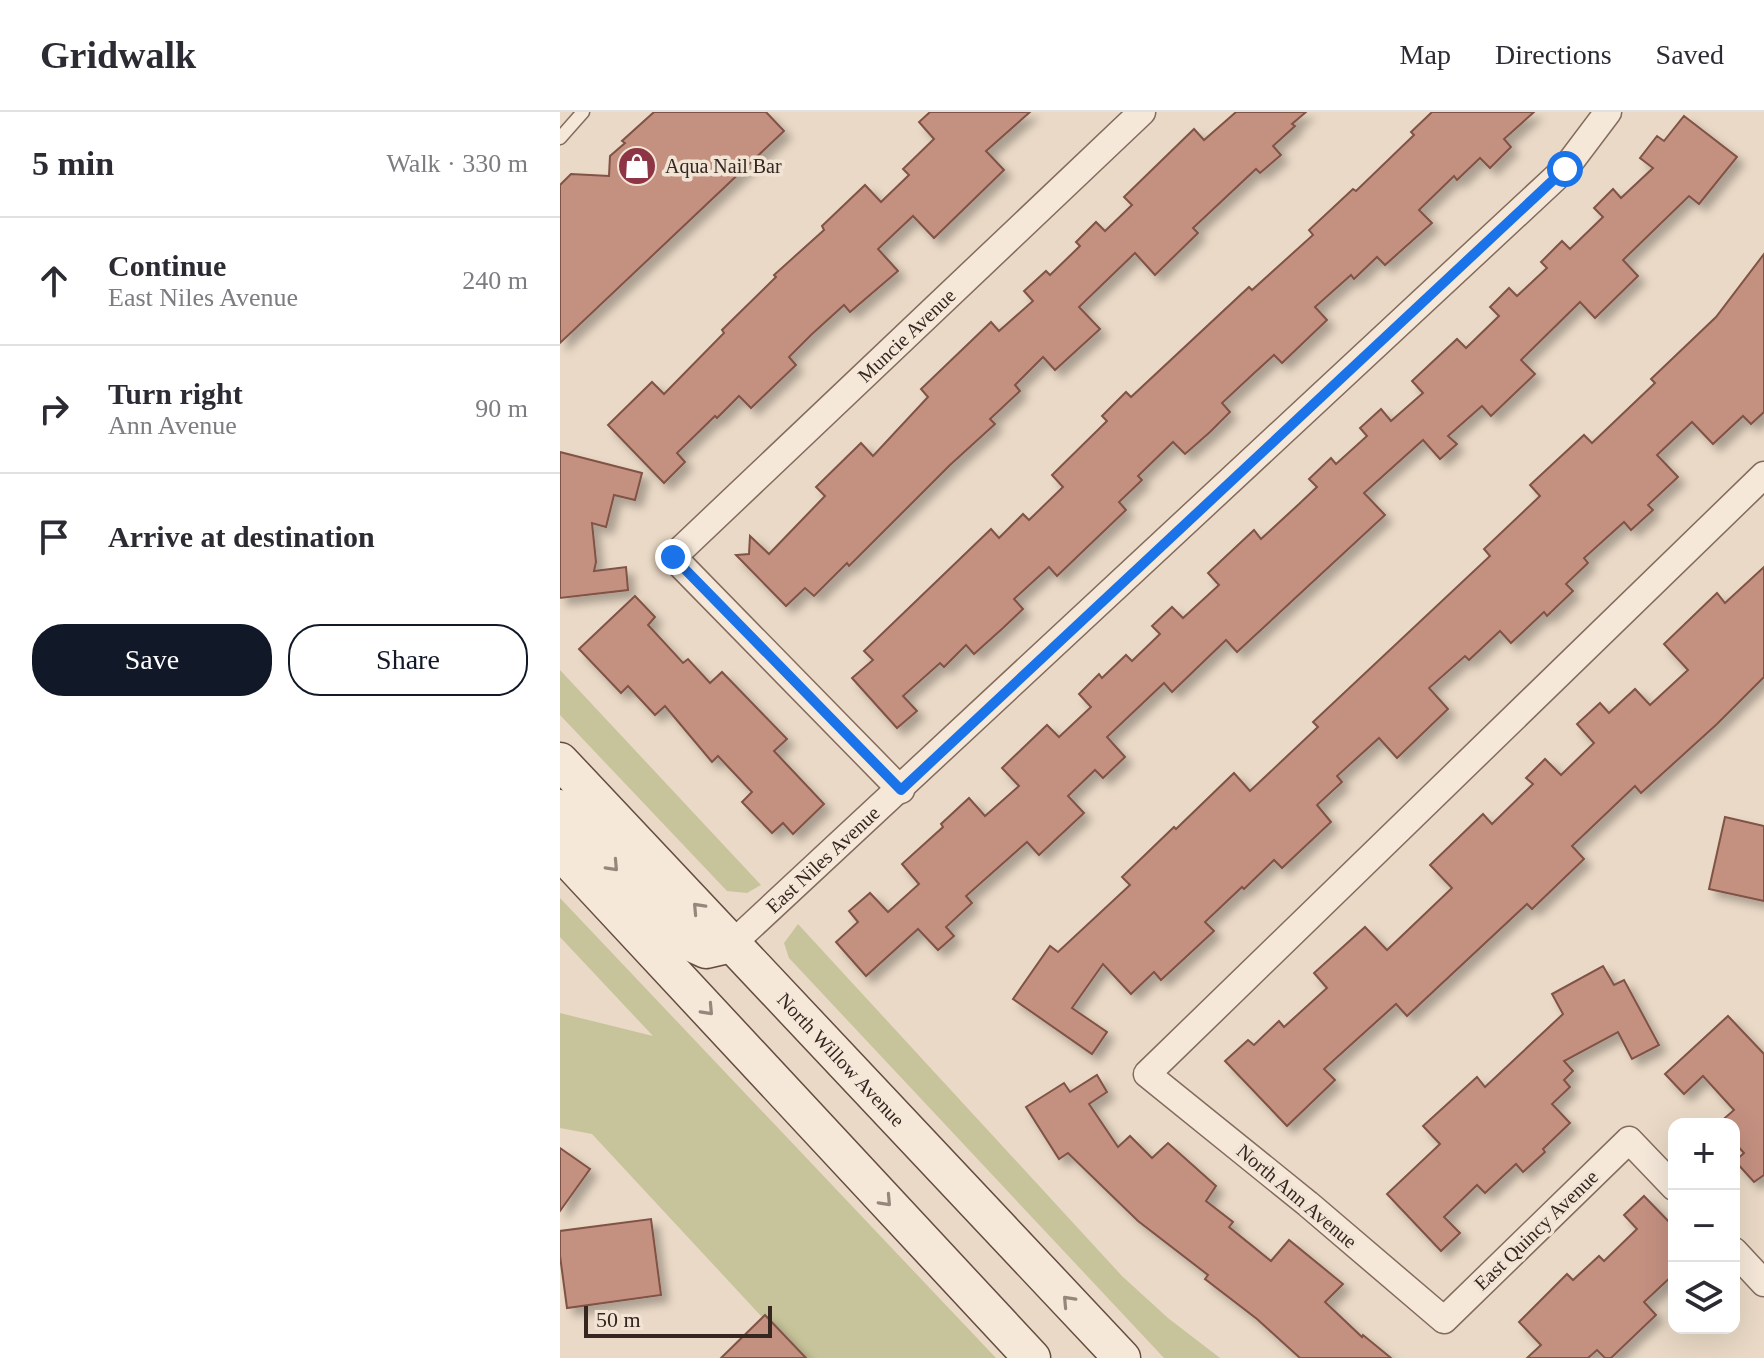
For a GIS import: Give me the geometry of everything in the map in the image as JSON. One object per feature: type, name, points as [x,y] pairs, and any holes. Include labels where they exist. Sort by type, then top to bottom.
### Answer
[{"type":"main road","name":"North Willow Avenue","points":[[560,761],[1122,1358]]},
{"type":"main road","points":[[560,774],[595,799]]},
{"type":"main road","points":[[560,808],[682,939],[706,950],[732,944]]},
{"type":"main road","points":[[560,851],[1032,1358]]},
{"type":"street","name":"Muncie Avenue","points":[[901,790],[673,557],[1142,112]]},
{"type":"street","name":"East Niles Avenue","points":[[732,944],[1565,169],[1608,112]]},
{"type":"street","name":"North Ann Avenue","points":[[1444,1320],[1308,1204],[1147,1074],[1764,475]]},
{"type":"street","name":"East Quincy Avenue","points":[[1444,1320],[1629,1140],[1668,1181]]},
{"type":"street","points":[[1740,1257],[1764,1283]]},
{"type":"lane","points":[[560,138],[583,112]]},
{"type":"shaded area","points":[[560,670],[761,885],[747,893],[727,891],[560,715]]},
{"type":"shaded area","points":[[560,898],[996,1358],[800,1358],[592,1134],[560,1128],[560,1013],[653,1036],[560,937]]},
{"type":"shaded area","points":[[798,924],[1122,1276],[1168,1318],[1220,1358],[1164,1358],[789,958],[784,943]]},
{"type":"building","points":[[654,112],[766,112],[784,131],[560,343],[560,185],[571,174],[609,176],[610,156]]},
{"type":"building","points":[[930,112],[1030,112],[986,151],[1004,170],[934,238],[913,216],[878,249],[898,271],[850,312],[844,305],[811,335],[789,357],[796,365],[751,408],[739,396],[717,418],[715,416],[677,453],[685,462],[664,483],[608,425],[652,382],[664,394],[776,277],[774,275],[824,230],[822,226],[865,185],[881,202],[909,175],[903,169],[934,139],[919,122]]},
{"type":"building","points":[[1236,112],[1306,112],[1273,146],[1281,155],[1260,173],[1256,169],[1193,228],[1198,233],[1155,275],[1135,253],[1079,307],[1100,329],[1055,370],[1043,357],[1015,385],[1020,391],[990,419],[995,424],[849,566],[847,563],[814,596],[805,588],[786,606],[736,555],[749,554],[750,536],[769,554],[825,496],[816,487],[861,443],[873,456],[928,397],[921,389],[991,322],[999,331],[1033,301],[1024,291],[1046,271],[1050,275],[1080,246],[1076,242],[1096,222],[1105,231],[1132,205],[1124,197],[1194,129],[1204,140]]},
{"type":"building","points":[[1432,112],[1534,112],[1504,139],[1511,147],[1490,168],[1480,158],[1457,180],[1454,176],[1419,210],[1432,223],[1385,265],[1377,257],[1354,279],[1351,275],[1315,307],[1327,320],[1282,363],[1274,355],[1222,403],[1230,412],[1210,432],[1185,454],[1173,442],[1138,476],[1142,480],[1119,502],[1126,510],[1057,576],[1049,567],[1014,599],[1023,609],[1003,628],[974,654],[966,645],[944,667],[940,663],[903,696],[917,711],[897,728],[852,678],[873,660],[864,651],[991,529],[999,538],[1023,514],[1029,520],[1063,487],[1052,475],[1107,421],[1102,416],[1126,392],[1131,397],[1249,287],[1252,290],[1313,235],[1309,230],[1353,189],[1356,191],[1414,135],[1411,132]]},
{"type":"building","points":[[1684,116],[1737,157],[1699,204],[1689,196],[1623,260],[1638,276],[1595,318],[1580,302],[1521,360],[1535,374],[1491,416],[1482,406],[1448,436],[1457,444],[1440,459],[1423,440],[1364,493],[1385,515],[1237,652],[1226,640],[1172,692],[1164,683],[1107,737],[1125,757],[1103,778],[1095,770],[1068,796],[1084,813],[1039,855],[1027,842],[966,896],[972,903],[946,927],[954,936],[938,950],[918,929],[866,976],[836,942],[858,922],[849,911],[870,893],[888,912],[919,884],[902,864],[943,827],[941,824],[969,798],[985,816],[1019,786],[1002,768],[1047,725],[1059,737],[1091,707],[1079,694],[1099,674],[1102,678],[1126,655],[1132,661],[1160,634],[1152,626],[1172,607],[1183,618],[1219,585],[1208,573],[1254,530],[1261,539],[1317,487],[1309,479],[1331,458],[1336,464],[1367,436],[1360,428],[1381,409],[1391,421],[1423,393],[1412,381],[1457,339],[1466,348],[1499,316],[1490,307],[1509,288],[1517,296],[1547,268],[1541,262],[1562,241],[1570,249],[1603,217],[1594,208],[1613,189],[1621,198],[1653,168],[1640,158],[1657,136],[1664,141]]},
{"type":"building","points":[[1764,254],[1764,412],[1751,424],[1743,416],[1713,444],[1692,422],[1657,455],[1678,477],[1648,505],[1653,510],[1631,530],[1624,522],[1584,558],[1588,563],[1566,584],[1573,591],[1547,616],[1544,612],[1511,643],[1500,631],[1469,660],[1465,656],[1429,688],[1448,709],[1397,758],[1379,738],[1337,776],[1342,782],[1317,805],[1331,822],[1282,868],[1274,860],[1244,889],[1242,887],[1205,922],[1214,931],[1161,980],[1154,972],[1131,994],[1103,964],[1072,1008],[1107,1032],[1092,1054],[1013,999],[1050,946],[1058,952],[1130,885],[1122,877],[1234,773],[1250,791],[1318,727],[1313,722],[1490,556],[1484,549],[1540,496],[1530,485],[1584,435],[1592,443],[1655,383],[1651,379],[1716,317]]},
{"type":"building","points":[[560,452],[642,473],[635,500],[614,495],[606,527],[592,523],[594,571],[626,567],[628,590],[560,598]]},
{"type":"building","points":[[1764,567],[1764,677],[1641,793],[1635,786],[1572,846],[1584,859],[1532,909],[1527,904],[1407,1016],[1396,1004],[1324,1069],[1335,1080],[1287,1126],[1225,1061],[1248,1040],[1254,1045],[1279,1021],[1284,1027],[1327,988],[1314,973],[1365,927],[1387,950],[1452,888],[1430,865],[1483,814],[1492,824],[1533,784],[1526,778],[1545,759],[1561,775],[1594,743],[1577,724],[1600,703],[1609,713],[1635,689],[1650,705],[1688,670],[1664,644],[1717,593],[1725,603]]},
{"type":"building","points":[[635,596],[655,617],[648,625],[683,663],[688,659],[710,683],[722,672],[787,739],[774,751],[824,804],[793,834],[783,823],[772,833],[742,802],[752,792],[718,756],[712,762],[665,706],[655,715],[628,686],[621,693],[579,649]]},
{"type":"building","points":[[1725,817],[1764,826],[1764,901],[1709,889]]},
{"type":"building","points":[[1603,966],[1614,985],[1624,980],[1659,1045],[1632,1059],[1618,1032],[1564,1061],[1573,1071],[1564,1080],[1570,1087],[1552,1104],[1570,1123],[1523,1172],[1516,1164],[1485,1193],[1477,1185],[1444,1217],[1460,1233],[1441,1251],[1387,1194],[1440,1144],[1423,1126],[1477,1077],[1485,1087],[1563,1014],[1552,994]]},
{"type":"building","points":[[1728,1016],[1764,1054],[1764,1175],[1754,1182],[1740,1167],[1740,1157],[1744,1153],[1740,1149],[1740,1118],[1725,1118],[1734,1110],[1703,1076],[1684,1094],[1665,1074]]},
{"type":"building","points":[[1097,1075],[1107,1092],[1089,1104],[1118,1147],[1130,1136],[1152,1158],[1168,1143],[1216,1186],[1206,1201],[1233,1222],[1229,1227],[1271,1261],[1289,1240],[1343,1284],[1325,1302],[1362,1337],[1391,1358],[1300,1358],[1257,1319],[1205,1279],[1208,1275],[1138,1221],[1068,1153],[1059,1159],[1026,1107],[1064,1083],[1070,1092]]},
{"type":"building","points":[[560,1148],[590,1169],[560,1211]]},
{"type":"building","points":[[1644,1196],[1668,1221],[1668,1280],[1644,1302],[1656,1315],[1611,1358],[1605,1358],[1597,1350],[1588,1358],[1527,1358],[1541,1345],[1519,1322],[1567,1274],[1573,1280],[1599,1256],[1604,1261],[1637,1229],[1624,1215]]},
{"type":"building","points":[[651,1219],[661,1295],[567,1308],[560,1231]]},
{"type":"building","points":[[765,1315],[806,1358],[721,1358]]},
{"type":"place","name":"Aqua Nail Bar","points":[[637,166]]},
{"type":"route","points":[[673,557],[901,790],[1565,169]]}]
